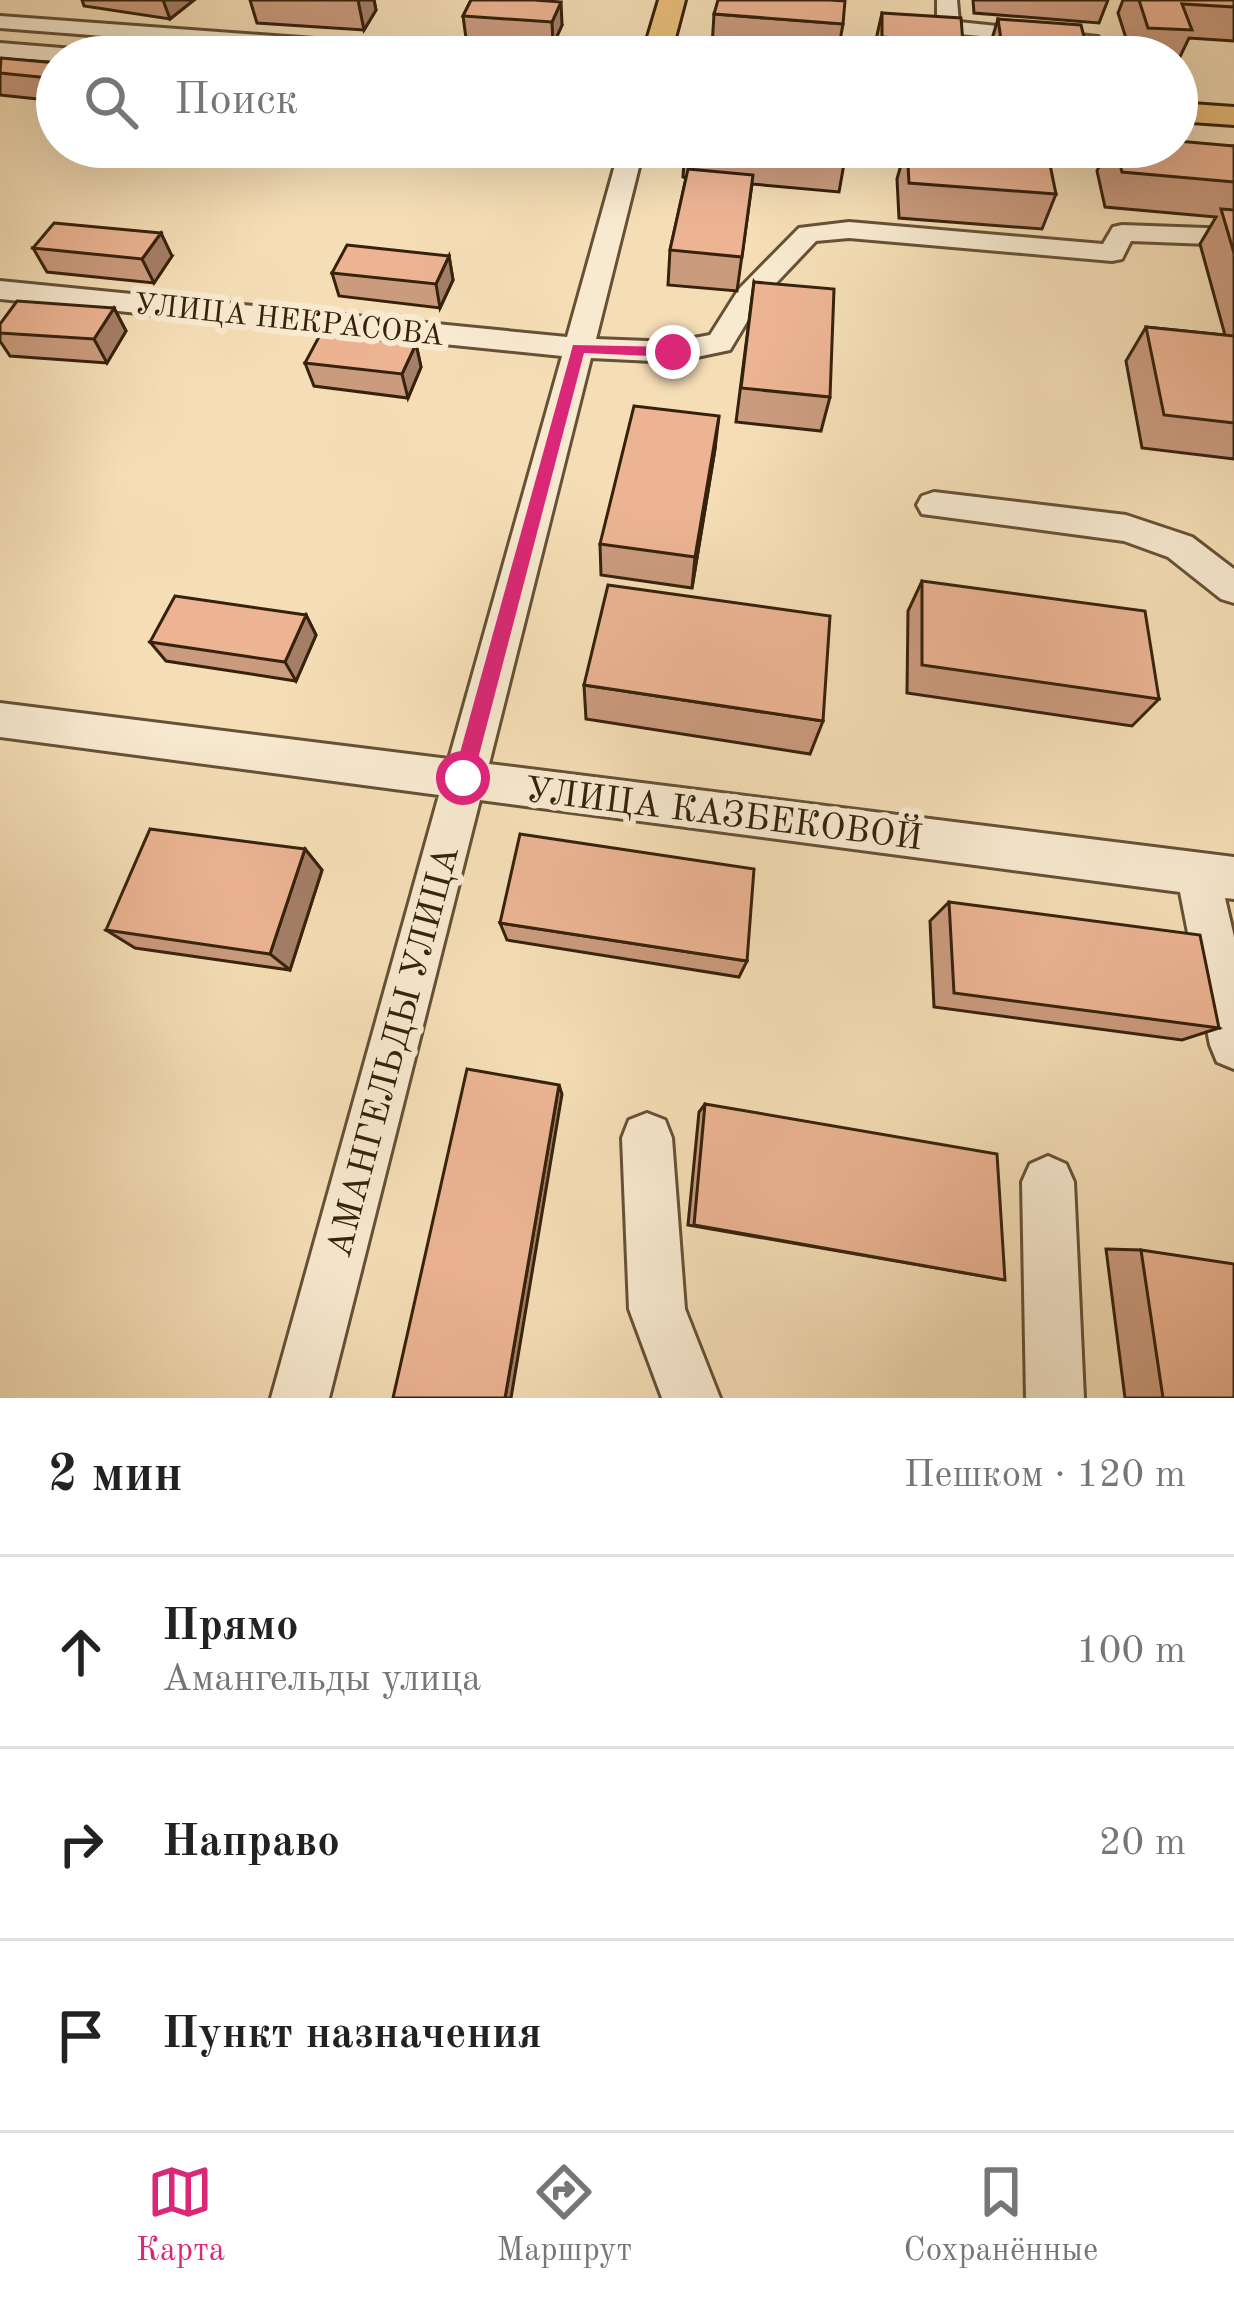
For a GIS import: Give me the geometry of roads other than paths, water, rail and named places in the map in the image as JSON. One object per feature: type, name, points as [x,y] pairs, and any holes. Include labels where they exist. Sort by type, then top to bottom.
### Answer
[{"type":"main road","points":[[662,36],[672,0]]},
{"type":"main road","points":[[1198,113],[1234,116]]},
{"type":"main road","points":[[1198,142],[1234,145]]},
{"type":"street","points":[[947,0],[948,25],[956,28],[1045,36]]},
{"type":"street","points":[[0,22],[186,36]]},
{"type":"street","points":[[0,50],[36,53]]},
{"type":"street","name":"АМАНГЕЛЬДЫ УЛИЦА","points":[[300,1398],[626,168]]},
{"type":"street","name":"УЛИЦА НЕКРАСОВА","points":[[0,290],[578,348],[673,352],[721,343],[749,296],[808,234],[849,230],[1112,253],[1122,233],[1234,237]]},
{"type":"street","points":[[934,505],[1126,529],[1180,548],[1234,589]]},
{"type":"street","name":"УЛИЦА КАЗБЕКОВОЙ","points":[[0,720],[1216,876]]},
{"type":"street","points":[[1216,876],[1234,1045]]},
{"type":"street","points":[[647,1138],[657,1309],[691,1398]]},
{"type":"street","points":[[1048,1182],[1055,1398]]}]
